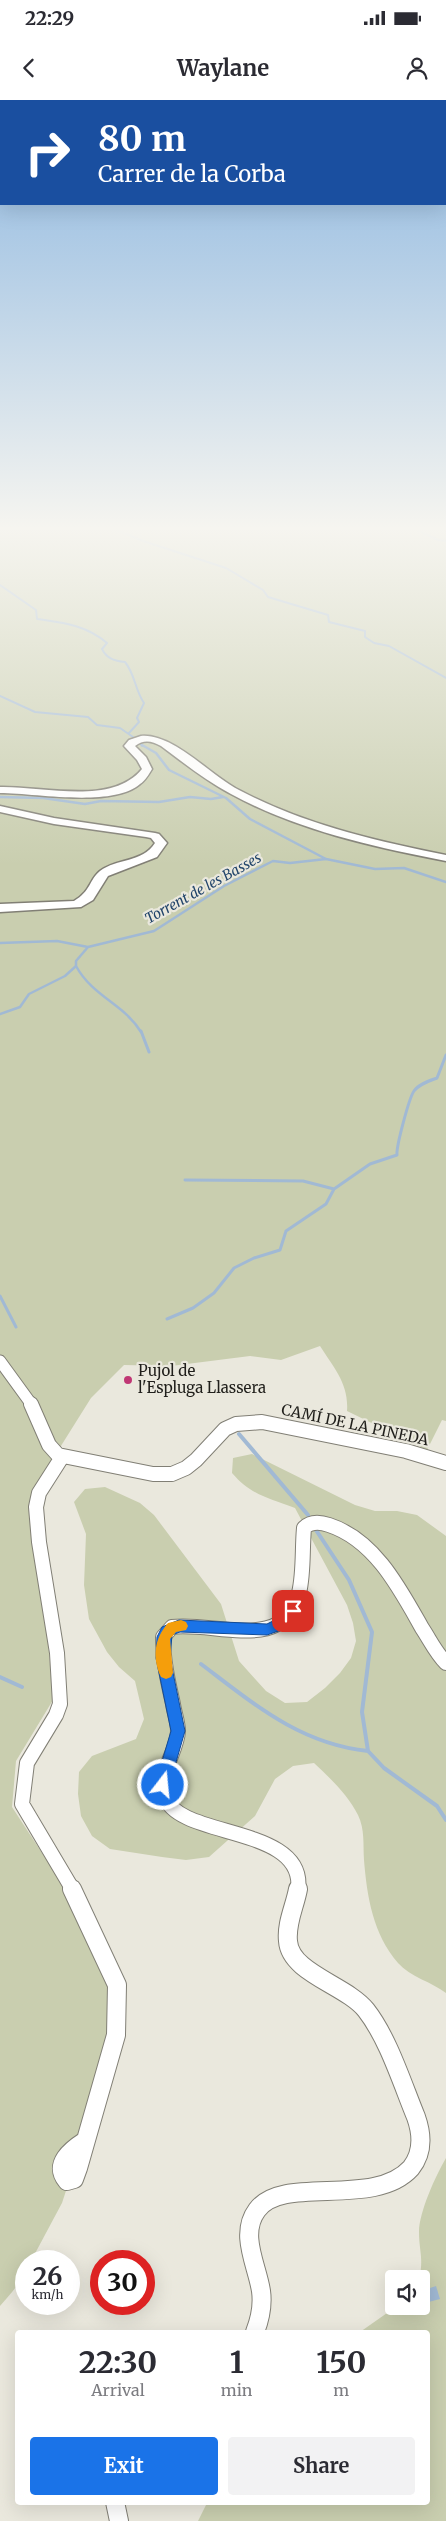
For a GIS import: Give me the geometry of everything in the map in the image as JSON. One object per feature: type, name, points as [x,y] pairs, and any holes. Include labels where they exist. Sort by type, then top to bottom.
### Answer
[{"type":"street","points":[[0,790],[90,794],[125,788],[139,781],[147,770],[142,759],[129,748],[130,744],[138,739],[153,739],[165,744],[233,791],[281,812],[391,847],[446,858]]},
{"type":"street","points":[[0,810],[46,820],[146,834],[154,836],[162,844],[153,855],[104,874],[89,897],[78,904],[0,908]]},
{"type":"street","points":[[0,1362],[30,1401],[49,1445],[62,1457],[39,1492],[36,1507],[39,1542],[57,1653],[60,1704],[56,1715],[27,1763],[22,1804],[73,1890],[117,1985],[116,2035],[85,2141]]},
{"type":"street","name":"CAMÍ DE LA PINEDA","points":[[62,1457],[153,1474],[172,1474],[186,1468],[196,1460],[225,1429],[236,1424],[256,1422],[296,1427],[406,1451],[446,1463]]},
{"type":"street","points":[[256,2330],[261,2309],[261,2291],[250,2238],[250,2225],[258,2208],[273,2199],[292,2192],[386,2187],[398,2181],[414,2164],[420,2144],[420,2132],[372,2018],[346,1990],[296,1961],[291,1953],[287,1944],[288,1933],[299,1887],[298,1874],[292,1862],[278,1850],[262,1842],[179,1814],[165,1796],[163,1785],[164,1773],[178,1731],[163,1658],[164,1637],[172,1627],[179,1626],[256,1630],[277,1627],[282,1624],[293,1611],[300,1594],[304,1528],[312,1522],[346,1532],[379,1561],[401,1591],[446,1663]]},
{"type":"street","points":[[116,2505],[119,2521]]},
{"type":"green space","points":[[0,639],[446,639],[446,1421],[442,1420],[427,1450],[347,1411],[346,1393],[343,1384],[320,1346],[281,1360],[250,1356],[171,1366],[124,1365],[91,1398],[54,1457],[36,1498],[53,1700],[16,1761],[12,1807],[57,1876],[113,1984],[106,2068],[62,2203],[37,2250],[15,2250],[15,2288],[0,2306]]},
{"type":"green space","points":[[252,1454],[355,1505],[375,1511],[397,1511],[417,1515],[446,1536],[446,1993],[403,1968],[389,1952],[377,1927],[369,1901],[365,1874],[363,1832],[358,1815],[344,1794],[314,1763],[293,1766],[275,1779],[255,1816],[209,1857],[186,1860],[110,1849],[92,1836],[81,1816],[78,1794],[79,1772],[92,1756],[136,1739],[144,1719],[135,1681],[119,1667],[107,1652],[89,1619],[84,1585],[86,1534],[74,1502],[85,1489],[105,1487],[140,1503],[154,1515],[221,1604],[239,1661],[266,1691],[285,1703],[307,1702],[340,1673],[351,1658],[356,1641],[347,1605],[295,1508],[253,1491],[232,1473],[233,1458]]},
{"type":"green space","points":[[446,2158],[446,2521],[198,2521],[206,2505],[430,2505],[430,2330],[363,2330],[385,2314],[430,2315],[430,2270],[420,2270],[419,2239],[422,2214]]},
{"type":"water","points":[[436,2286],[440,2299],[430,2302],[430,2288]]},
{"type":"waterway","points":[[102,639],[107,643],[102,649],[106,655],[115,660],[125,662],[144,703],[137,718],[139,722],[129,733]]},
{"type":"waterway","points":[[368,639],[374,643],[389,646],[446,678]]},
{"type":"waterway","points":[[0,696],[35,712],[88,717],[97,725],[120,728],[133,737]]},
{"type":"waterway","points":[[142,745],[156,753],[169,770],[226,798],[250,819],[326,859]]},
{"type":"waterway","points":[[0,797],[43,798],[85,804],[101,801],[159,802],[190,797],[211,799],[223,797]]},
{"type":"waterway","name":"Torrent de les Basses","points":[[88,947],[154,931],[224,886],[273,861],[290,863],[326,859]]},
{"type":"waterway","points":[[326,859],[375,869],[404,868],[446,882]]},
{"type":"waterway","points":[[0,943],[57,941],[88,947]]},
{"type":"waterway","name":"Torrent de les Basses","points":[[76,966],[76,961],[88,947]]},
{"type":"waterway","name":"Torrent de les Basses","points":[[0,1014],[20,1007],[29,994],[65,976],[76,966]]},
{"type":"waterway","points":[[76,966],[83,977],[126,1014],[141,1032]]},
{"type":"waterway","points":[[141,1031],[149,1052]]},
{"type":"waterway","points":[[334,1189],[370,1164],[397,1155],[406,1112],[412,1095],[419,1086],[437,1078],[446,1055]]},
{"type":"waterway","points":[[185,1180],[303,1181],[334,1189]]},
{"type":"waterway","points":[[167,1319],[193,1308],[214,1293],[234,1268],[254,1258],[280,1250],[286,1231],[326,1204],[334,1189]]},
{"type":"waterway","points":[[0,1296],[16,1327]]},
{"type":"waterway","points":[[239,1434],[308,1515]]},
{"type":"waterway","points":[[316,1530],[349,1580],[372,1632],[362,1712],[368,1751]]},
{"type":"waterway","points":[[201,1664],[259,1707],[299,1731],[343,1747],[368,1751]]},
{"type":"waterway","points":[[0,1677],[22,1687]]},
{"type":"waterway","points":[[368,1751],[384,1768],[437,1806],[446,1820]]},
{"type":"slow traffic","points":[[166,1673],[162,1647],[164,1637],[172,1627],[181,1626]]},
{"type":"place","name":"Pujol de l'Espluga Llassera","points":[[128,1380]]},
{"type":"route","points":[[163,1785],[164,1773],[169,1763],[178,1731],[163,1658],[162,1647],[167,1631],[172,1627],[179,1626],[267,1630],[282,1624],[293,1611]]}]
